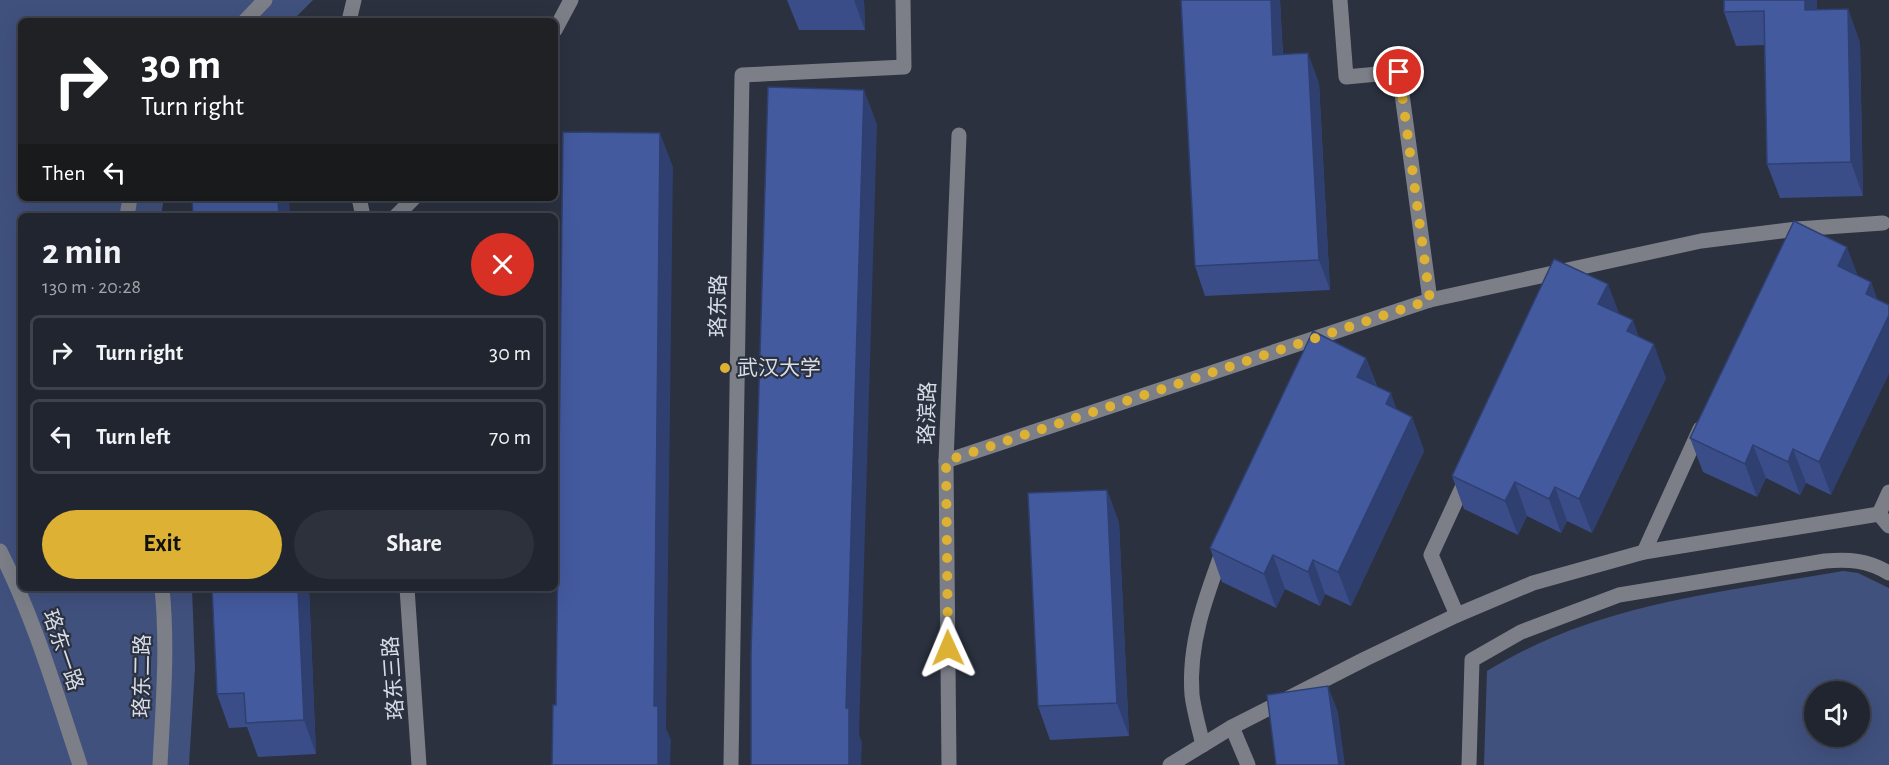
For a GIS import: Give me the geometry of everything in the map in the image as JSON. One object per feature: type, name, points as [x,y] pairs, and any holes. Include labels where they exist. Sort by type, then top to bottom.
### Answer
[{"type":"street","points":[[248,18],[265,0]]},
{"type":"street","points":[[350,18],[354,0]]},
{"type":"street","points":[[558,24],[571,0]]},
{"type":"street","name":"珞东路","points":[[732,765],[742,75],[904,67],[903,0]]},
{"type":"street","points":[[1340,0],[1346,77],[1399,72],[1430,300]]},
{"type":"street","name":"珞滨路","points":[[949,765],[946,461],[959,135]]},
{"type":"street","points":[[399,213],[411,201]]},
{"type":"street","points":[[946,461],[1430,300],[1701,241],[1797,229],[1883,223]]},
{"type":"street","points":[[1644,552],[1708,411]]},
{"type":"street","points":[[1457,615],[1431,555],[1471,468]]},
{"type":"street","points":[[1170,765],[1232,727],[1365,659],[1457,615],[1533,583],[1644,552],[1884,520],[1889,492]]},
{"type":"street","points":[[1203,745],[1192,695],[1192,660],[1199,620],[1231,531]]},
{"type":"street","name":"珞东一路","points":[[0,552],[18,587]]},
{"type":"street","points":[[1468,765],[1472,660],[1521,632],[1619,595],[1813,563],[1853,559],[1875,564],[1889,573]]},
{"type":"street","name":"珞东一路","points":[[20,591],[81,765]]},
{"type":"street","name":"珞东二路","points":[[160,765],[165,671],[162,591]]},
{"type":"street","name":"珞东三路","points":[[407,591],[419,765]]},
{"type":"street","points":[[1232,727],[1248,765]]},
{"type":"shaded area","points":[[0,0],[313,0],[295,18],[18,18],[18,201],[164,201],[162,213],[18,213],[18,591],[192,591],[195,668],[189,765],[0,765]]},
{"type":"shaded area","points":[[1843,571],[1858,573],[1889,588],[1889,765],[1484,765],[1487,671],[1529,648],[1572,630],[1615,615],[1705,594]]},
{"type":"building","points":[[1181,0],[1271,0],[1273,55],[1308,53],[1319,260],[1195,266]]},
{"type":"building","points":[[1724,0],[1805,0],[1805,10],[1848,9],[1851,162],[1767,164],[1764,11],[1724,12]]},
{"type":"building","points":[[768,87],[864,90],[846,708],[849,708],[849,765],[751,765],[751,653]]},
{"type":"building","points":[[563,132],[660,133],[654,706],[658,706],[658,765],[552,765],[553,705],[556,705]]},
{"type":"building","points":[[192,201],[278,201],[279,213],[193,213]]},
{"type":"building","points":[[1794,221],[1847,247],[1838,266],[1871,282],[1866,294],[1889,305],[1889,315],[1819,462],[1793,449],[1788,462],[1753,445],[1745,464],[1690,438]]},
{"type":"building","points":[[1554,259],[1608,284],[1598,304],[1633,320],[1627,331],[1654,344],[1579,499],[1555,487],[1549,499],[1515,482],[1505,501],[1452,476]]},
{"type":"building","points":[[1313,331],[1366,358],[1357,377],[1391,393],[1386,404],[1412,417],[1338,572],[1313,560],[1308,572],[1273,555],[1264,574],[1210,548]]},
{"type":"building","points":[[1107,490],[1117,703],[1038,706],[1028,493]]},
{"type":"building","points":[[212,591],[298,591],[304,720],[246,723],[244,693],[217,694]]},
{"type":"building","points":[[1328,686],[1339,765],[1276,765],[1267,695]]},
{"type":"place","name":"武汉大学","points":[[725,368]]},
{"type":"route","points":[[948,648],[946,461],[1430,300],[1399,72]]}]
